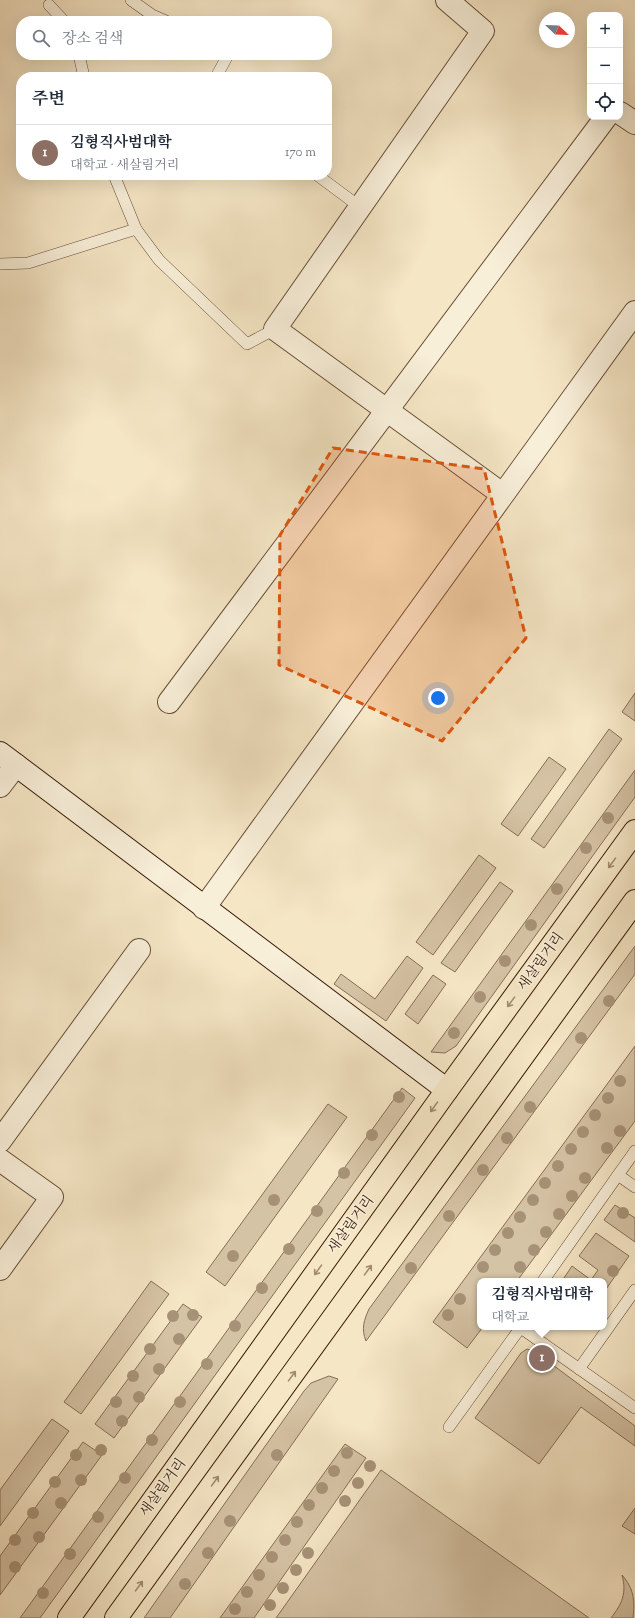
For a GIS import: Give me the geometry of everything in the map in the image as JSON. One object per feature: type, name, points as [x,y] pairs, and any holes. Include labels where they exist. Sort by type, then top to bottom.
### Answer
[{"type":"main road","name":"새살림거리","points":[[69,1618],[446,1090],[635,832]]},
{"type":"main road","points":[[116,1618],[635,901]]},
{"type":"street","points":[[447,0],[483,31],[275,329],[502,494]]},
{"type":"street","points":[[623,115],[635,123]]},
{"type":"street","points":[[169,702],[604,120]]},
{"type":"street","points":[[204,908],[635,312]]},
{"type":"street","points":[[0,786],[8,759],[446,1090]]},
{"type":"street","points":[[0,1141],[139,950]]},
{"type":"street","points":[[0,1160],[52,1197],[0,1269]]},
{"type":"lane","points":[[131,0],[154,16]]},
{"type":"lane","points":[[49,5],[59,16]]},
{"type":"lane","points":[[80,60],[83,72]]},
{"type":"lane","points":[[219,72],[225,60]]},
{"type":"lane","points":[[116,180],[136,229],[159,260],[247,344],[275,329]]},
{"type":"lane","points":[[324,180],[360,207]]},
{"type":"lane","points":[[0,264],[28,263],[136,229]]},
{"type":"lane","points":[[545,1278],[635,1151]]},
{"type":"lane","points":[[618,1175],[635,1187]]},
{"type":"lane","points":[[607,1330],[635,1290]]},
{"type":"lane","points":[[449,1427],[519,1330]]},
{"type":"lane","points":[[525,1330],[635,1408]]},
{"type":"lane","points":[[579,1369],[607,1330]]},
{"type":"highlighted area","points":[[333,448],[484,469],[526,638],[442,741],[279,665],[280,535]]},
{"type":"shaded area","points":[[635,693],[635,721],[622,712]]},
{"type":"shaded area","points":[[609,729],[622,739],[544,848],[531,839]]},
{"type":"shaded area","points":[[549,757],[566,769],[518,836],[501,824]]},
{"type":"shaded area","points":[[635,770],[635,797],[456,1046],[445,1053],[431,1052]]},
{"type":"shaded area","points":[[479,855],[496,868],[433,955],[416,942]]},
{"type":"shaded area","points":[[500,882],[513,891],[455,972],[441,963]]},
{"type":"shaded area","points":[[635,946],[635,974],[366,1341],[364,1325],[369,1309]]},
{"type":"shaded area","points":[[407,956],[423,968],[386,1021],[334,984],[341,974],[375,999]]},
{"type":"shaded area","points":[[433,975],[446,984],[418,1024],[405,1014]]},
{"type":"shaded area","points":[[635,1046],[635,1121],[519,1278],[477,1278],[477,1330],[481,1330],[467,1348],[433,1322]]},
{"type":"shaded area","points":[[402,1088],[415,1098],[40,1618],[20,1618]]},
{"type":"shaded area","points":[[328,1104],[347,1117],[225,1286],[206,1272]]},
{"type":"shaded area","points":[[615,1205],[635,1218],[635,1242],[604,1220]]},
{"type":"shaded area","points":[[596,1233],[629,1256],[607,1288],[607,1278],[592,1278],[598,1270],[579,1256]]},
{"type":"shaded area","points":[[572,1266],[588,1278],[564,1278]]},
{"type":"shaded area","points":[[151,1281],[169,1294],[81,1414],[64,1402]]},
{"type":"shaded area","points":[[183,1304],[202,1317],[114,1438],[95,1424]]},
{"type":"shaded area","points":[[527,1349],[534,1351],[635,1426],[635,1446],[581,1407],[539,1464],[475,1418],[521,1353]]},
{"type":"shaded area","points":[[329,1376],[338,1379],[170,1618],[144,1618],[304,1391],[311,1383]]},
{"type":"shaded area","points":[[52,1419],[69,1431],[0,1526],[0,1490]]},
{"type":"shaded area","points":[[83,1442],[102,1455],[0,1595],[0,1556]]},
{"type":"shaded area","points":[[345,1444],[366,1458],[254,1618],[220,1618]]},
{"type":"shaded area","points":[[381,1470],[589,1618],[276,1618]]},
{"type":"shaded area","points":[[635,1508],[635,1534],[622,1526]]},
{"type":"shaded area","points":[[622,1575],[629,1585],[633,1595],[633,1618],[611,1618],[621,1603],[624,1593]]},
{"type":"place","name":"김형직사범대학","points":[[542,1358]]}]
